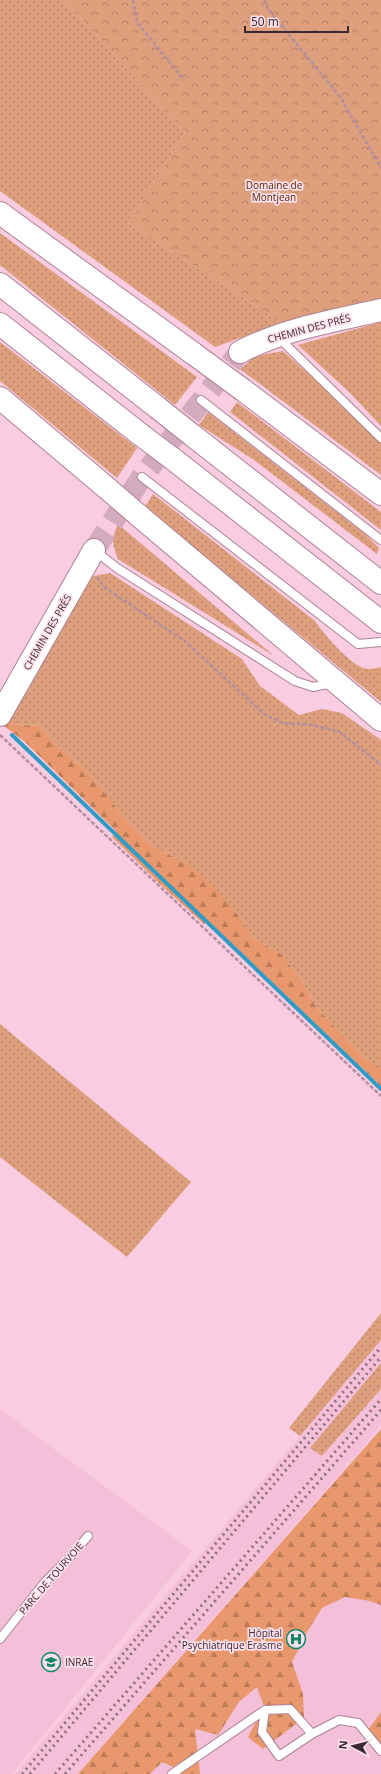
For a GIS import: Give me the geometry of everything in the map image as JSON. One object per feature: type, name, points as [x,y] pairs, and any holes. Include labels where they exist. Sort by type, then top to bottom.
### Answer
[{"type":"main road","points":[[0,213],[243,390],[381,494]]},
{"type":"main road","points":[[0,284],[381,582]]},
{"type":"main road","name":"CHEMIN DES PRÉS","points":[[240,352],[259,342],[277,336],[381,310]]},
{"type":"main road","points":[[0,324],[381,622]]},
{"type":"main road","points":[[0,398],[381,720]]},
{"type":"main road","name":"CHEMIN DES PRÉS","points":[[0,715],[90,556]]},
{"type":"lane","points":[[277,336],[381,438]]},
{"type":"lane","points":[[201,400],[381,540]]},
{"type":"lane","points":[[142,477],[358,644],[381,642]]},
{"type":"lane","points":[[90,556],[117,568],[295,681],[313,687],[336,682]]},
{"type":"lane","name":"PARC DE TOURVOIE","points":[[0,1639],[45,1582],[71,1556],[88,1536]]},
{"type":"lane","points":[[172,1774],[265,1710],[290,1709],[312,1734]]},
{"type":"lane","points":[[265,1710],[262,1732],[279,1756],[312,1734],[339,1720],[358,1723],[381,1751]]},
{"type":"path","points":[[133,0],[137,22],[184,80]]},
{"type":"path","points":[[264,0],[268,9],[341,98],[381,168]]},
{"type":"path","points":[[90,556],[104,587],[186,642],[264,714],[282,723],[314,725],[340,732],[381,765]]},
{"type":"path","points":[[0,735],[381,1096]]},
{"type":"shaded area","points":[[381,1340],[381,1425],[361,1450],[78,1774],[15,1774]]},
{"type":"shaded area","name":"INRAE","points":[[0,1409],[192,1551],[12,1774],[0,1774]]},
{"type":"shaded area","name":"Hôpital Psychiatrique Erasme","points":[[381,1505],[381,1774],[93,1774]]},
{"type":"green space","points":[[0,0],[64,0],[185,133],[128,223],[282,323],[215,347],[0,191]]},
{"type":"green space","name":"Domaine de Montjean","points":[[64,0],[381,0],[381,301],[282,323],[128,223],[185,133]]},
{"type":"green space","points":[[0,233],[197,377],[175,405],[0,265]]},
{"type":"green space","points":[[381,322],[381,426],[350,393],[298,345]]},
{"type":"green space","points":[[0,342],[137,448],[117,478],[0,381]]},
{"type":"green space","points":[[283,351],[342,404],[381,443],[381,475],[240,369],[256,356]]},
{"type":"green space","points":[[237,402],[381,512],[381,530],[230,412]]},
{"type":"green space","points":[[208,412],[365,534],[379,548],[377,554],[254,460],[199,425]]},
{"type":"green space","points":[[153,494],[315,621],[339,650],[354,663],[368,669],[381,667],[381,702],[145,507]]},
{"type":"green space","points":[[118,524],[274,656],[118,559],[113,542]]},
{"type":"green space","points":[[110,573],[242,659],[260,686],[299,715],[322,709],[342,713],[381,740],[381,1069],[364,1057],[316,1007],[302,981],[281,954],[252,937],[238,915],[184,862],[152,846],[130,824],[86,770],[58,747],[39,725],[30,726],[14,724],[6,721],[88,577]]},
{"type":"green space","points":[[6,721],[14,724],[30,726],[39,725],[58,747],[86,770],[130,824],[152,846],[184,862],[208,880],[238,915],[252,937],[281,954],[302,981],[316,1007],[364,1057],[381,1069],[381,1086],[208,921],[204,924],[160,884],[112,837],[116,831],[24,741],[4,726]]},
{"type":"green space","points":[[0,1024],[191,1182],[127,1257],[0,1157]]},
{"type":"green space","points":[[381,1313],[381,1340],[300,1436],[289,1428]]},
{"type":"green space","points":[[381,1363],[381,1389],[322,1456],[310,1448]]},
{"type":"green space","points":[[381,1429],[381,1605],[370,1601],[345,1597],[322,1608],[307,1632],[292,1662],[303,1694],[304,1718],[263,1749],[248,1737],[264,1706],[257,1687],[239,1702],[218,1735],[195,1729],[200,1774],[181,1774],[173,1767],[162,1762],[150,1774],[78,1774]]},
{"type":"green space","points":[[381,1712],[381,1748],[378,1740],[368,1730]]},
{"type":"waterway","points":[[12,735],[381,1089]]},
{"type":"tunnel","points":[[94,550],[142,477],[240,352]]},
{"type":"railway","points":[[22,1774],[381,1347]]},
{"type":"railway","points":[[30,1774],[381,1357]]},
{"type":"railway","points":[[55,1774],[381,1399]]},
{"type":"railway","points":[[65,1774],[381,1410]]},
{"type":"place","name":"Hôpital Psychiatrique Erasme","points":[[296,1639]]},
{"type":"place","name":"INRAE","points":[[51,1662]]}]
